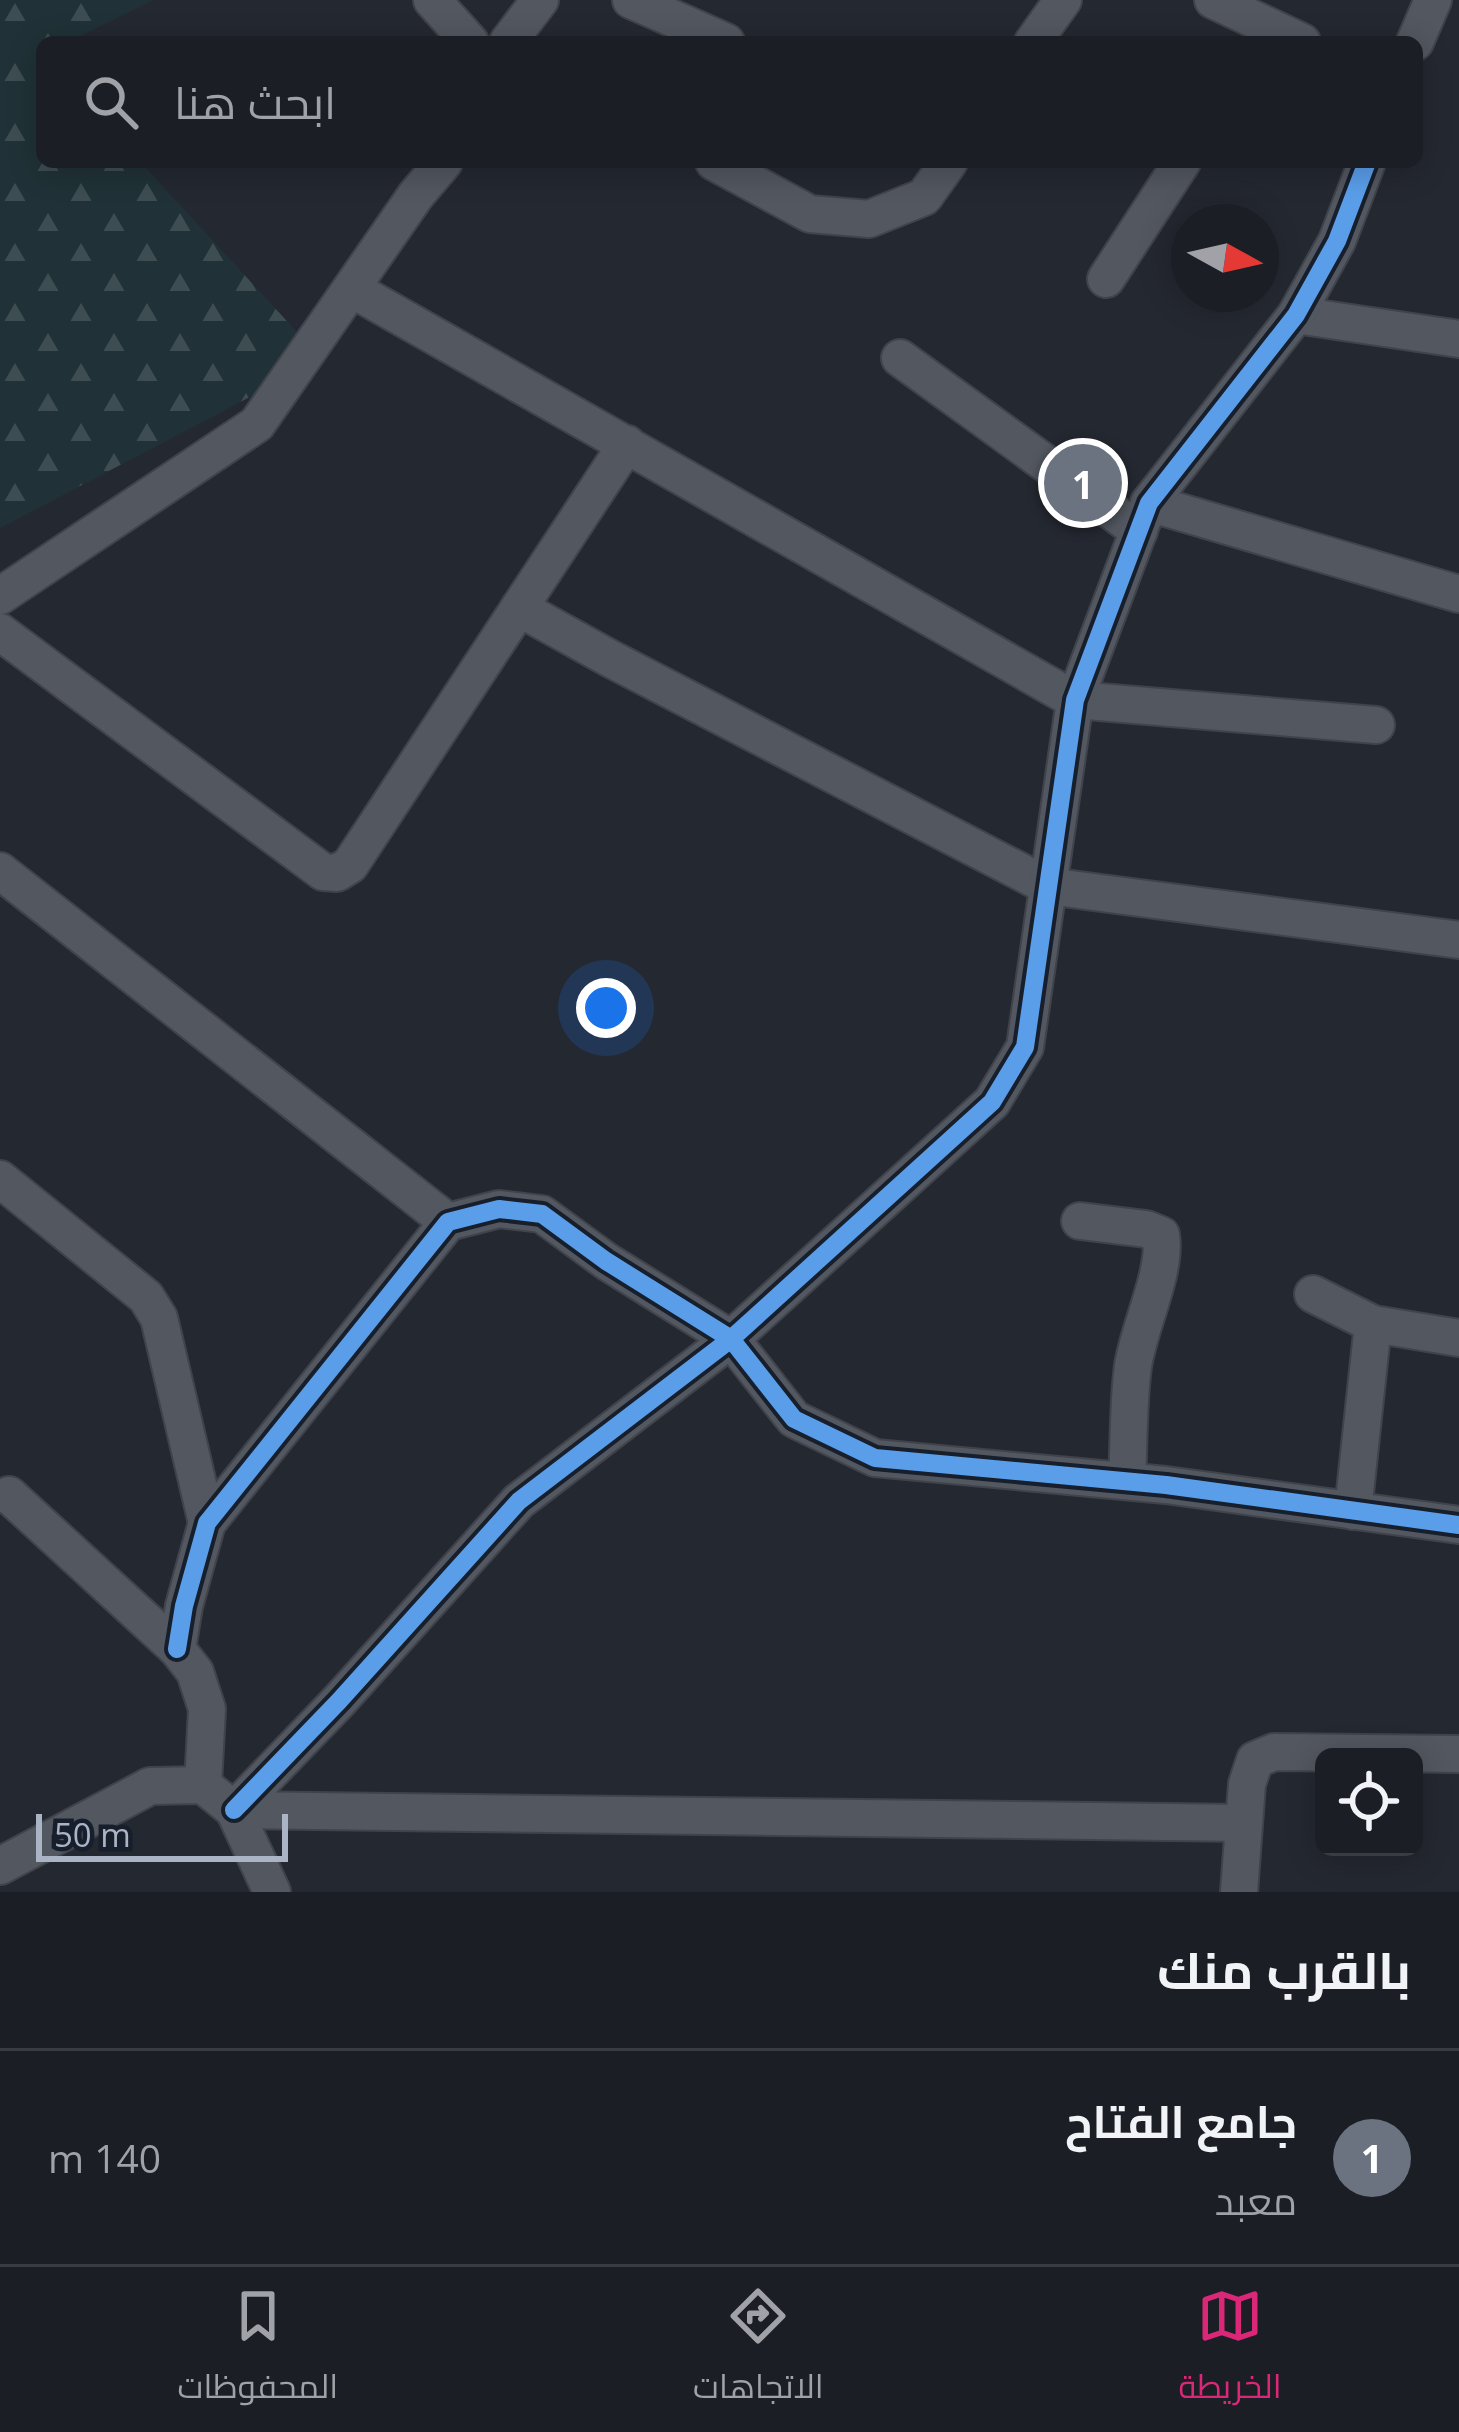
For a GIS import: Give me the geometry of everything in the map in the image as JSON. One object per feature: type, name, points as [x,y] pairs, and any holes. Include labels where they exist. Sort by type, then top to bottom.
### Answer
[{"type":"street","points":[[432,0],[465,36]]},
{"type":"street","points":[[513,36],[540,0]]},
{"type":"street","points":[[632,0],[713,36]]},
{"type":"street","points":[[1037,36],[1063,0]]},
{"type":"street","points":[[1213,0],[1276,36]]},
{"type":"street","points":[[1418,36],[1433,0]]},
{"type":"street","points":[[0,596],[257,424],[439,168]]},
{"type":"street","points":[[724,168],[810,214],[868,219],[924,197],[945,168]]},
{"type":"street","points":[[1106,279],[1178,168]]},
{"type":"street","points":[[234,1810],[519,1501],[731,1340],[992,1102],[1025,1047],[1075,700],[1144,517],[1296,315],[1336,241],[1365,168]]},
{"type":"street","points":[[352,289],[1075,700],[1376,725]]},
{"type":"street","points":[[1296,315],[1459,339]]},
{"type":"street","points":[[901,358],[1144,517],[1459,594]]},
{"type":"street","points":[[0,632],[323,872],[337,873],[350,865],[627,444]]},
{"type":"street","points":[[519,608],[1048,886],[1459,940]]},
{"type":"street","points":[[0,871],[448,1222]]},
{"type":"street","points":[[0,1178],[146,1297],[159,1318],[207,1523]]},
{"type":"street","points":[[177,1649],[207,1523],[448,1222],[499,1209],[542,1214],[606,1261],[731,1340],[794,1419],[875,1458],[1127,1481],[1459,1525]]},
{"type":"street","points":[[1080,1221],[1146,1229],[1161,1235],[1164,1250],[1133,1368],[1127,1481]]},
{"type":"street","points":[[1313,1294],[1373,1324],[1459,1338]]},
{"type":"street","points":[[1353,1511],[1373,1324]]},
{"type":"street","points":[[10,1495],[177,1649],[195,1672],[207,1709],[203,1785]]},
{"type":"street","points":[[1258,1892],[1239,1892],[1247,1784],[1256,1760],[1274,1752],[1459,1754]]},
{"type":"street","points":[[0,1866],[150,1786],[203,1785],[234,1810],[272,1892]]},
{"type":"street","points":[[234,1810],[1244,1823]]},
{"type":"green space","points":[[0,0],[153,0],[80,36],[36,36],[36,168],[146,168],[322,359],[0,528]]},
{"type":"cycle path","points":[[234,1810],[519,1501],[731,1339],[992,1102],[1025,1047],[1075,700],[1149,503],[1296,315],[1337,241],[1365,168]]},
{"type":"cycle path","points":[[177,1649],[207,1523],[448,1222],[499,1209],[542,1214],[606,1261],[731,1339],[794,1419],[875,1458],[1166,1485],[1459,1525]]},
{"type":"place","name":"جامع الفتاح","points":[[1083,483]]}]
